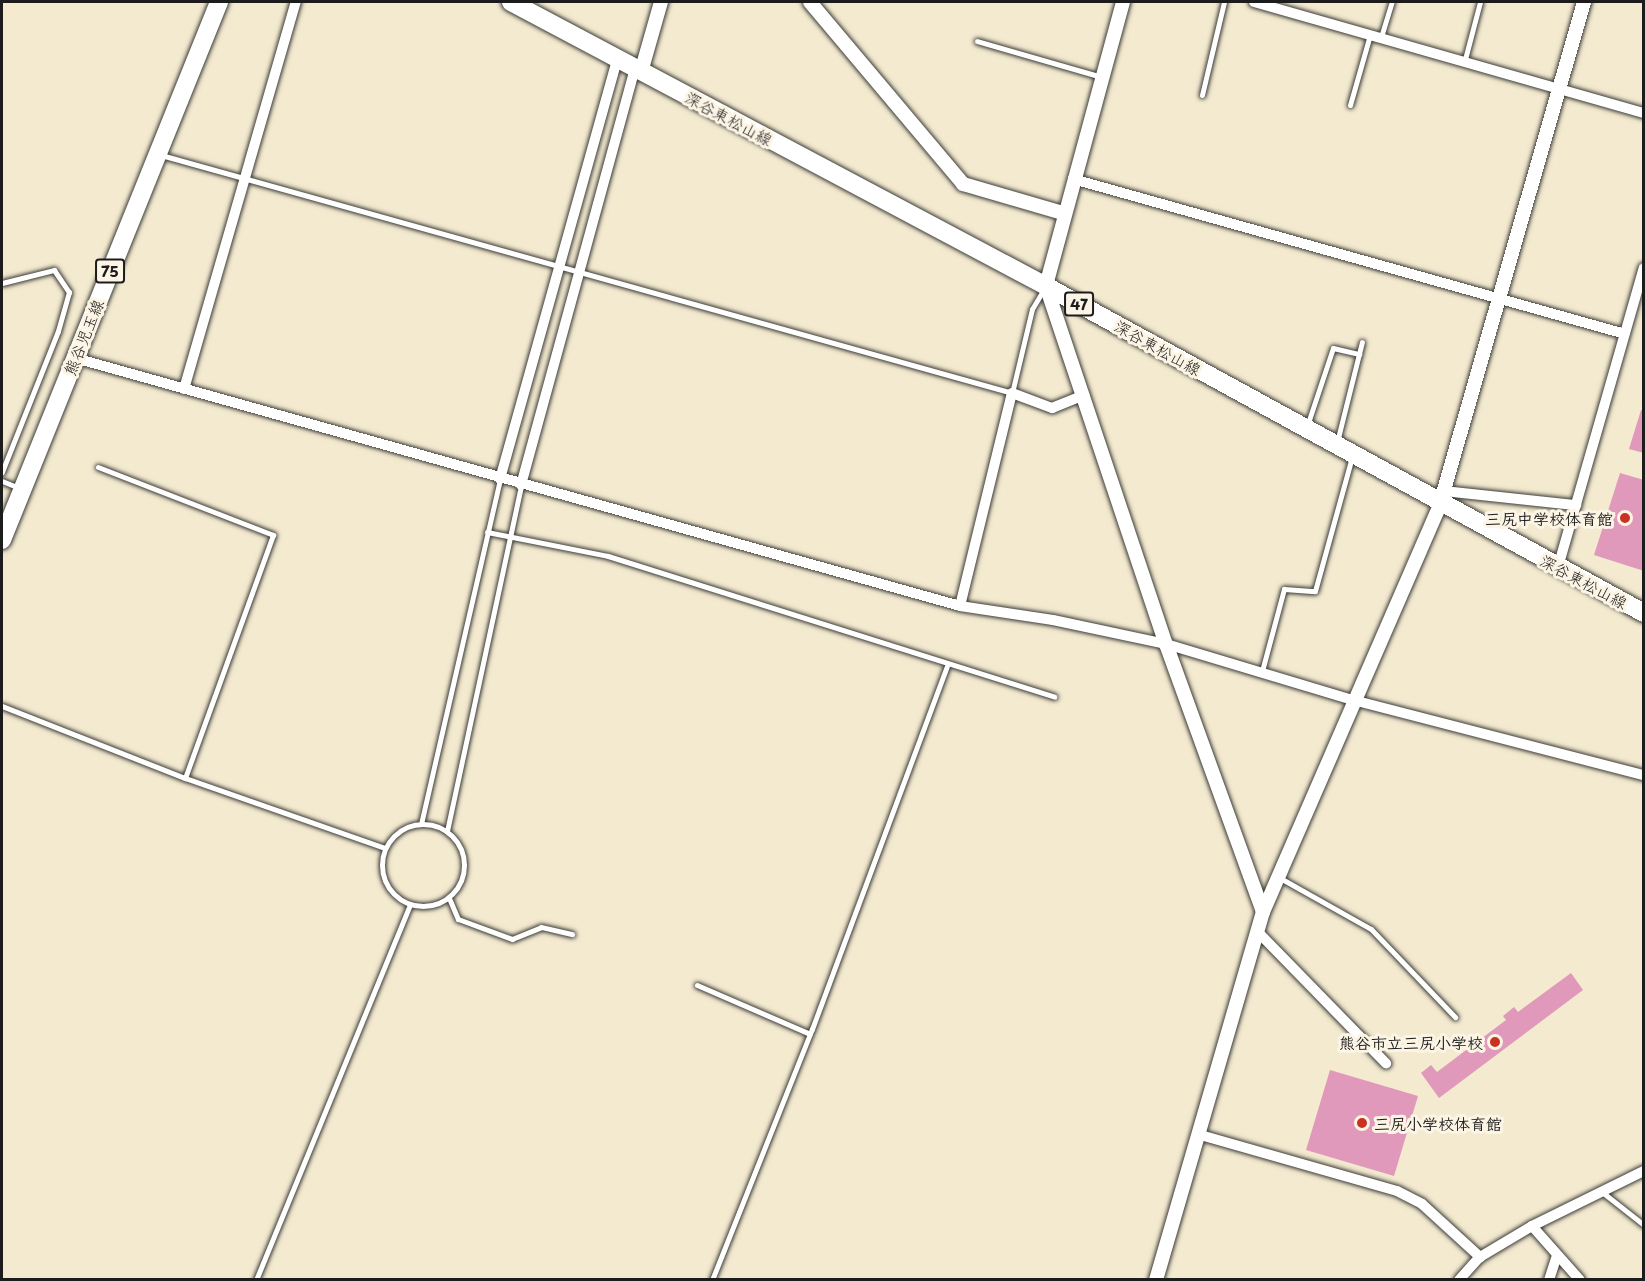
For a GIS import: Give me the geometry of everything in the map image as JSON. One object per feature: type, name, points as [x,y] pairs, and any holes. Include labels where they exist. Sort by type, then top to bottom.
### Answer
[{"type":"main road","name":"熊谷児玉線","points":[[2,540],[219,2]]},
{"type":"main road","name":"深谷東松山線","points":[[511,2],[1046,285],[1352,455],[1442,497],[1558,567],[1644,614]]},
{"type":"street","points":[[184,389],[296,2]]},
{"type":"street","points":[[521,485],[638,70],[661,2]]},
{"type":"street","points":[[810,2],[963,184],[1063,213]]},
{"type":"street","points":[[1123,2],[1063,213],[1046,285],[1085,395],[1166,644],[1263,912]]},
{"type":"street","points":[[1254,2],[1644,113]]},
{"type":"street","points":[[1156,1280],[1263,912],[1442,497],[1584,2]]},
{"type":"street","points":[[500,479],[617,59]]},
{"type":"street","points":[[1073,179],[1498,301],[1625,334]]},
{"type":"street","points":[[1558,567],[1644,268]]},
{"type":"street","points":[[75,358],[521,485],[960,606],[1166,644],[1353,700],[1644,775]]},
{"type":"street","points":[[960,606],[1012,393],[1052,408],[1085,395]]},
{"type":"street","points":[[1442,497],[1576,505]]},
{"type":"street","points":[[1257,931],[1386,1063]]},
{"type":"street","points":[[1197,1134],[1397,1191],[1422,1204],[1480,1257]]},
{"type":"street","points":[[1459,1280],[1480,1257],[1532,1226],[1644,1171]]},
{"type":"street","points":[[1532,1226],[1580,1280]]},
{"type":"street","points":[[1549,1280],[1557,1255]]},
{"type":"lane","points":[[1202,95],[1224,2]]},
{"type":"lane","points":[[1381,39],[1392,2]]},
{"type":"lane","points":[[1464,63],[1480,2]]},
{"type":"lane","points":[[1350,105],[1370,35]]},
{"type":"lane","points":[[977,41],[1102,77]]},
{"type":"lane","points":[[157,154],[244,176],[1012,393],[1032,309],[1046,285]]},
{"type":"lane","points":[[2,283],[54,270],[69,292],[58,331],[2,472]]},
{"type":"lane","points":[[1336,446],[1362,342]]},
{"type":"lane","points":[[1306,430],[1333,348],[1359,354]]},
{"type":"lane","points":[[1262,671],[1284,589],[1316,591],[1352,455]]},
{"type":"lane","points":[[98,467],[273,536],[185,778]]},
{"type":"lane","points":[[421,824],[500,479]]},
{"type":"lane","points":[[2,481],[21,489]]},
{"type":"lane","points":[[447,831],[521,485]]},
{"type":"lane","points":[[487,532],[608,556],[947,666],[1054,697]]},
{"type":"lane","points":[[712,1280],[810,1034],[947,666]]},
{"type":"lane","points":[[2,706],[185,778],[385,848]]},
{"type":"lane","points":[[421,824],[447,831],[462,851],[465,864],[463,877],[449,898],[424,907],[410,905],[398,898],[385,882],[381,861],[385,848],[400,831],[421,824]]},
{"type":"lane","points":[[1278,877],[1371,929],[1455,1017]]},
{"type":"lane","points":[[449,898],[458,919],[512,939],[541,927],[572,934]]},
{"type":"lane","points":[[256,1280],[410,905]]},
{"type":"lane","points":[[697,985],[810,1034]]},
{"type":"lane","points":[[1601,1191],[1644,1226]]},
{"type":"building","points":[[1641,410],[1644,410],[1644,453],[1629,449]]},
{"type":"building","name":"三尻中学校体育館","points":[[1620,473],[1644,480],[1644,571],[1594,555]]},
{"type":"building","name":"熊谷市立三尻小学校","points":[[1571,973],[1583,990],[1439,1098],[1421,1073],[1431,1065],[1437,1072],[1506,1020],[1503,1016],[1514,1007],[1518,1012]]},
{"type":"building","name":"三尻小学校体育館","points":[[1330,1070],[1418,1096],[1394,1176],[1306,1150]]},
{"type":"place","name":"三尻中学校体育館","points":[[1625,518]]},
{"type":"place","name":"熊谷市立三尻小学校","points":[[1495,1042]]},
{"type":"place","name":"三尻小学校体育館","points":[[1362,1123]]}]
